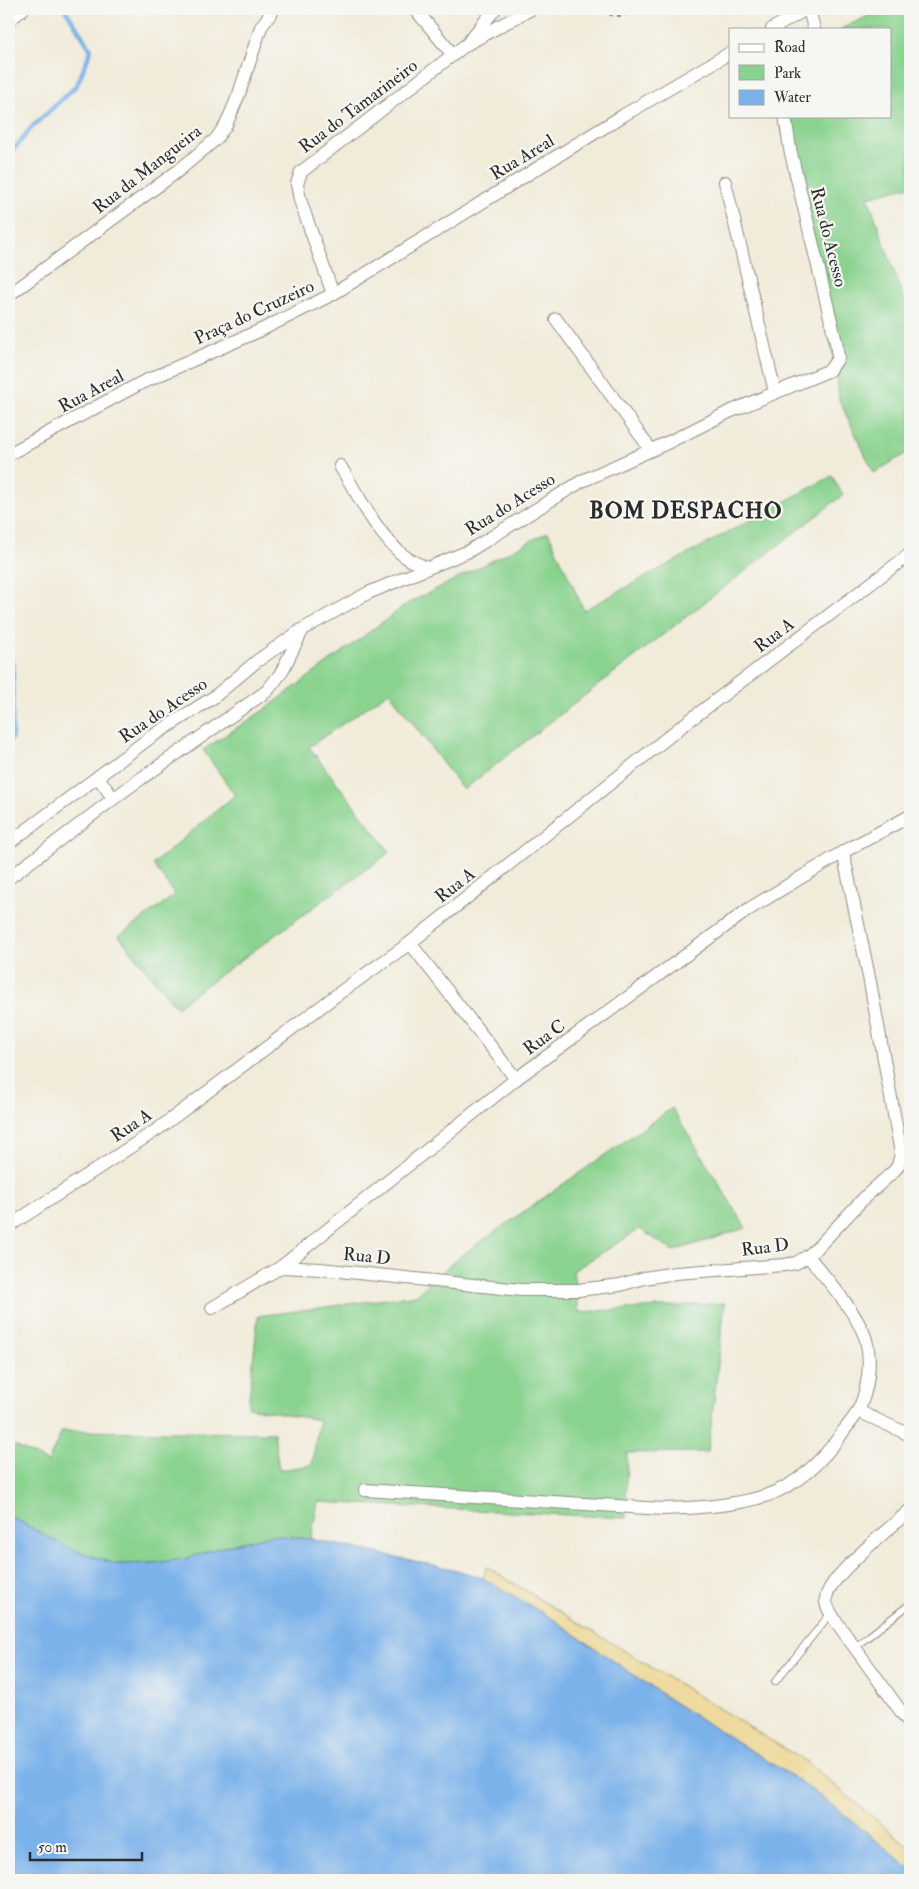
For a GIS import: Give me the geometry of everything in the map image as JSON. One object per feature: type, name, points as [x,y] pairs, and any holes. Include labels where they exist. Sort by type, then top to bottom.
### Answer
[{"type":"street","points":[[9,20],[23,9]]},
{"type":"street","name":"Rua da Mangueira","points":[[9,295],[178,171],[216,138],[226,125],[239,94],[261,27],[274,9]]},
{"type":"street","points":[[415,9],[454,55]]},
{"type":"street","name":"Rua do Tamarineiro","points":[[333,294],[300,200],[297,184],[298,177],[306,168],[467,44],[495,9]]},
{"type":"street","name":"Rua do Tamarineiro","points":[[467,44],[531,9]]},
{"type":"street","points":[[774,28],[807,9],[814,28]]},
{"type":"street","name":"Rua Areal","points":[[333,294],[624,115],[729,54]]},
{"type":"street","name":"Rua do Acesso","points":[[9,844],[151,737],[214,697],[257,662],[303,629],[368,593],[485,542],[539,506],[582,481],[775,392],[830,370],[838,358],[838,352],[790,149],[785,118]]},
{"type":"street","points":[[725,182],[775,392]]},
{"type":"street","name":"Praça do Cruzeiro","points":[[191,361],[261,330],[333,294]]},
{"type":"street","points":[[556,319],[651,450]]},
{"type":"street","name":"Rua Areal","points":[[9,454],[141,383],[191,361]]},
{"type":"street","points":[[340,466],[372,518],[390,542],[412,562],[427,568]]},
{"type":"street","name":"Rua A","points":[[9,1226],[158,1129],[342,991],[410,943],[682,726],[910,554]]},
{"type":"street","points":[[9,878],[113,798],[267,690],[281,673],[303,629]]},
{"type":"street","points":[[98,777],[113,798]]},
{"type":"street","name":"Rua C","points":[[212,1308],[281,1267],[516,1079],[749,909],[843,852],[910,816]]},
{"type":"street","name":"Rua D","points":[[281,1267],[320,1269],[521,1290],[578,1290],[620,1285],[644,1278],[676,1273],[784,1265],[796,1263],[808,1256],[866,1196],[894,1172],[898,1166],[901,1153],[872,991],[843,852]]},
{"type":"street","points":[[410,943],[516,1079]]},
{"type":"street","points":[[365,1490],[645,1508],[692,1508],[717,1506],[766,1496],[786,1487],[809,1471],[823,1458],[858,1411],[869,1368],[866,1338],[844,1302],[808,1256]]},
{"type":"street","points":[[858,1411],[910,1435]]},
{"type":"street","points":[[910,1510],[836,1578],[827,1593],[825,1601],[831,1613],[910,1724]]},
{"type":"lane","points":[[855,1647],[910,1604]]},
{"type":"lane","points":[[775,1682],[831,1613]]},
{"type":"path","points":[[602,9],[614,17],[642,9]]},
{"type":"green space","points":[[883,9],[910,9],[910,186],[868,197],[905,303],[910,312],[910,451],[874,473],[839,400],[837,372],[781,118],[892,118],[892,28],[843,28]]},
{"type":"green space","points":[[832,476],[843,495],[463,790],[389,692],[309,747],[390,852],[176,1007],[119,936],[175,895],[153,864],[235,795],[203,750],[264,710],[407,604],[548,532],[584,610]]},
{"type":"green space","points":[[672,1108],[746,1228],[673,1251],[640,1229],[573,1271],[579,1312],[725,1303],[708,1452],[627,1453],[626,1518],[318,1502],[311,1539],[271,1535],[222,1547],[185,1559],[153,1563],[116,1564],[73,1550],[9,1516],[9,1443],[48,1462],[62,1431],[274,1433],[279,1470],[312,1465],[319,1420],[248,1407],[258,1316],[416,1295],[459,1257]]},
{"type":"sand","points":[[487,1567],[808,1763],[910,1848],[910,1868],[826,1800],[787,1773],[673,1702],[553,1619],[483,1578]]},
{"type":"water","points":[[9,1516],[73,1550],[116,1564],[153,1563],[185,1559],[222,1547],[271,1535],[311,1539],[453,1569],[483,1578],[553,1619],[673,1702],[787,1773],[826,1800],[910,1868],[910,1880],[9,1880]]},
{"type":"waterway","points":[[9,155],[32,127],[77,85],[91,50],[65,9]]},
{"type":"waterway","points":[[9,660],[13,665],[12,737],[9,743]]},
{"type":"district","name":"BOM DESPACHO","points":[[686,510]]}]
